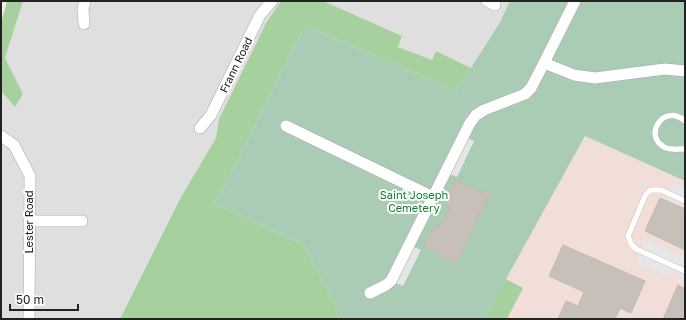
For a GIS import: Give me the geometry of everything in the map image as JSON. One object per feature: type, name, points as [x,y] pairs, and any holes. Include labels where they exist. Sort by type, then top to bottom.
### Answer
[{"type":"street","points":[[84,24],[83,8],[85,1]]},
{"type":"street","name":"Frann Road","points":[[200,128],[211,115],[260,15],[272,1]]},
{"type":"street","points":[[370,292],[386,286],[391,281],[470,123],[476,115],[484,110],[525,94],[531,88],[575,1]]},
{"type":"street","points":[[544,63],[574,75],[595,78],[665,69],[685,71]]},
{"type":"street","points":[[286,126],[433,197]]},
{"type":"street","name":"Lester Road","points":[[1,136],[14,145],[30,176],[29,319]]},
{"type":"street","points":[[30,221],[82,221]]},
{"type":"lane","points":[[685,121],[674,115],[663,118],[656,128],[655,134],[656,140],[665,148],[685,149]]},
{"type":"lane","points":[[685,201],[661,190],[650,190],[645,196],[628,236],[630,244],[636,249],[685,271]]},
{"type":"shaded area","points":[[23,1],[281,1],[266,23],[219,119],[216,138],[181,197],[120,319],[1,319],[1,91],[15,107],[23,94],[5,58]]},
{"type":"shaded area","points":[[323,1],[510,1],[499,24],[471,68],[436,51],[432,60],[398,47],[402,36]]},
{"type":"shaded area","points":[[585,136],[685,181],[685,319],[507,319],[523,288],[506,279]]},
{"type":"shaded area","points":[[467,138],[474,141],[457,177],[450,174]]},
{"type":"shaded area","points":[[675,183],[685,187],[685,206],[664,198]]},
{"type":"shaded area","points":[[646,239],[685,257],[685,284],[677,281],[680,273],[674,270],[670,278],[636,263]]},
{"type":"shaded area","points":[[414,247],[421,250],[403,286],[396,283]]},
{"type":"green space","points":[[7,1],[23,1],[5,58],[23,94],[15,107],[1,91],[1,23]]},
{"type":"green space","points":[[281,1],[323,1],[402,36],[398,47],[432,60],[436,51],[471,68],[456,91],[307,26],[294,45],[233,170],[214,203],[304,245],[335,305],[345,319],[120,319],[181,197],[216,138],[219,119],[266,23]]},
{"type":"green space","name":"Saint Joseph Cemetery","points":[[510,1],[685,1],[685,181],[585,136],[484,319],[345,319],[335,305],[304,245],[214,203],[233,170],[294,45],[307,26],[456,91],[499,24]]},
{"type":"green space","points":[[506,279],[523,288],[507,319],[484,319]]},
{"type":"building","points":[[456,180],[482,193],[484,190],[490,193],[456,263],[424,247],[434,227],[443,223],[449,208],[446,199]]},
{"type":"building","points":[[660,198],[685,209],[685,250],[645,231]]},
{"type":"building","points":[[563,245],[645,281],[631,313],[620,308],[615,319],[558,319],[566,301],[578,306],[584,292],[549,276]]},
{"type":"building","points":[[678,285],[685,289],[685,319],[663,319]]}]
